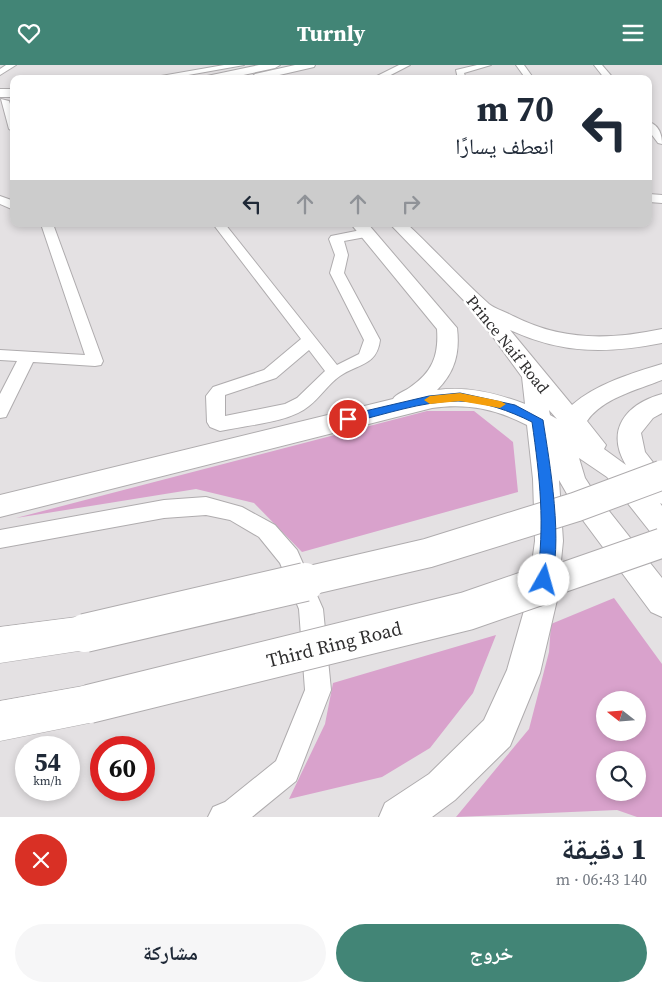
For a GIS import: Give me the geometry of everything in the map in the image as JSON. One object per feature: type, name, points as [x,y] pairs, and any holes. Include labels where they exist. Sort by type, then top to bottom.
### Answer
[{"type":"highway","points":[[0,645],[85,633],[428,553],[576,507],[662,475]]},
{"type":"highway","name":"Third Ring Road","points":[[0,721],[89,705],[467,611],[662,543]]},
{"type":"main road","points":[[239,75],[275,65]]},
{"type":"main road","points":[[267,75],[310,65]]},
{"type":"main road","points":[[284,75],[292,70]]},
{"type":"main road","name":"Prince Naif Road","points":[[401,227],[481,307],[533,376],[570,431]]},
{"type":"main road","points":[[362,228],[448,328],[445,362],[434,379],[415,397],[387,409]]},
{"type":"main road","points":[[481,307],[544,339],[593,346],[662,336]]},
{"type":"main road","points":[[662,371],[602,397],[589,405],[570,431],[567,458],[572,479],[595,515],[662,602]]},
{"type":"main road","points":[[398,817],[442,787],[497,733],[523,673],[542,600],[549,541],[546,479],[533,376]]},
{"type":"main road","points":[[0,506],[387,409],[429,400],[460,397],[511,407],[538,420],[570,431],[615,469],[662,526]]},
{"type":"main road","points":[[662,402],[643,412],[634,421],[629,433],[630,448],[637,464],[662,493]]},
{"type":"street","points":[[0,72],[12,65]]},
{"type":"street","points":[[174,75],[240,65]]},
{"type":"street","points":[[384,75],[406,65]]},
{"type":"street","points":[[460,75],[459,72],[487,65]]},
{"type":"street","points":[[598,65],[607,75]]},
{"type":"street","points":[[6,97],[10,113]]},
{"type":"street","points":[[652,129],[662,141]]},
{"type":"street","points":[[0,355],[95,361],[48,227]]},
{"type":"street","points":[[221,227],[334,372]]},
{"type":"street","points":[[335,227],[344,235]]},
{"type":"street","points":[[310,341],[270,375],[218,391],[215,396],[214,418],[216,421],[220,424],[290,410],[303,402],[334,372],[367,357],[372,349],[372,340],[337,273],[337,267],[342,256],[342,247],[336,239],[362,228]]},
{"type":"street","points":[[0,412],[27,357]]},
{"type":"street","points":[[0,539],[164,509],[206,506],[235,513],[267,531],[289,557],[311,609],[318,690],[286,771],[234,813],[223,817]]},
{"type":"shaded area","points":[[427,411],[474,411],[513,442],[518,492],[302,552],[254,503],[196,489],[16,518]]},
{"type":"shaded area","points":[[614,598],[662,664],[662,817],[637,817],[617,810],[456,817],[529,729],[549,652],[551,624]]},
{"type":"shaded area","points":[[496,635],[473,693],[430,748],[382,777],[289,799],[325,724],[333,683]]},
{"type":"slow traffic","points":[[430,400],[460,397],[500,404]]},
{"type":"route","points":[[348,419],[429,400],[460,397],[511,407],[538,420],[543,448],[548,510],[549,541],[544,580]]}]
